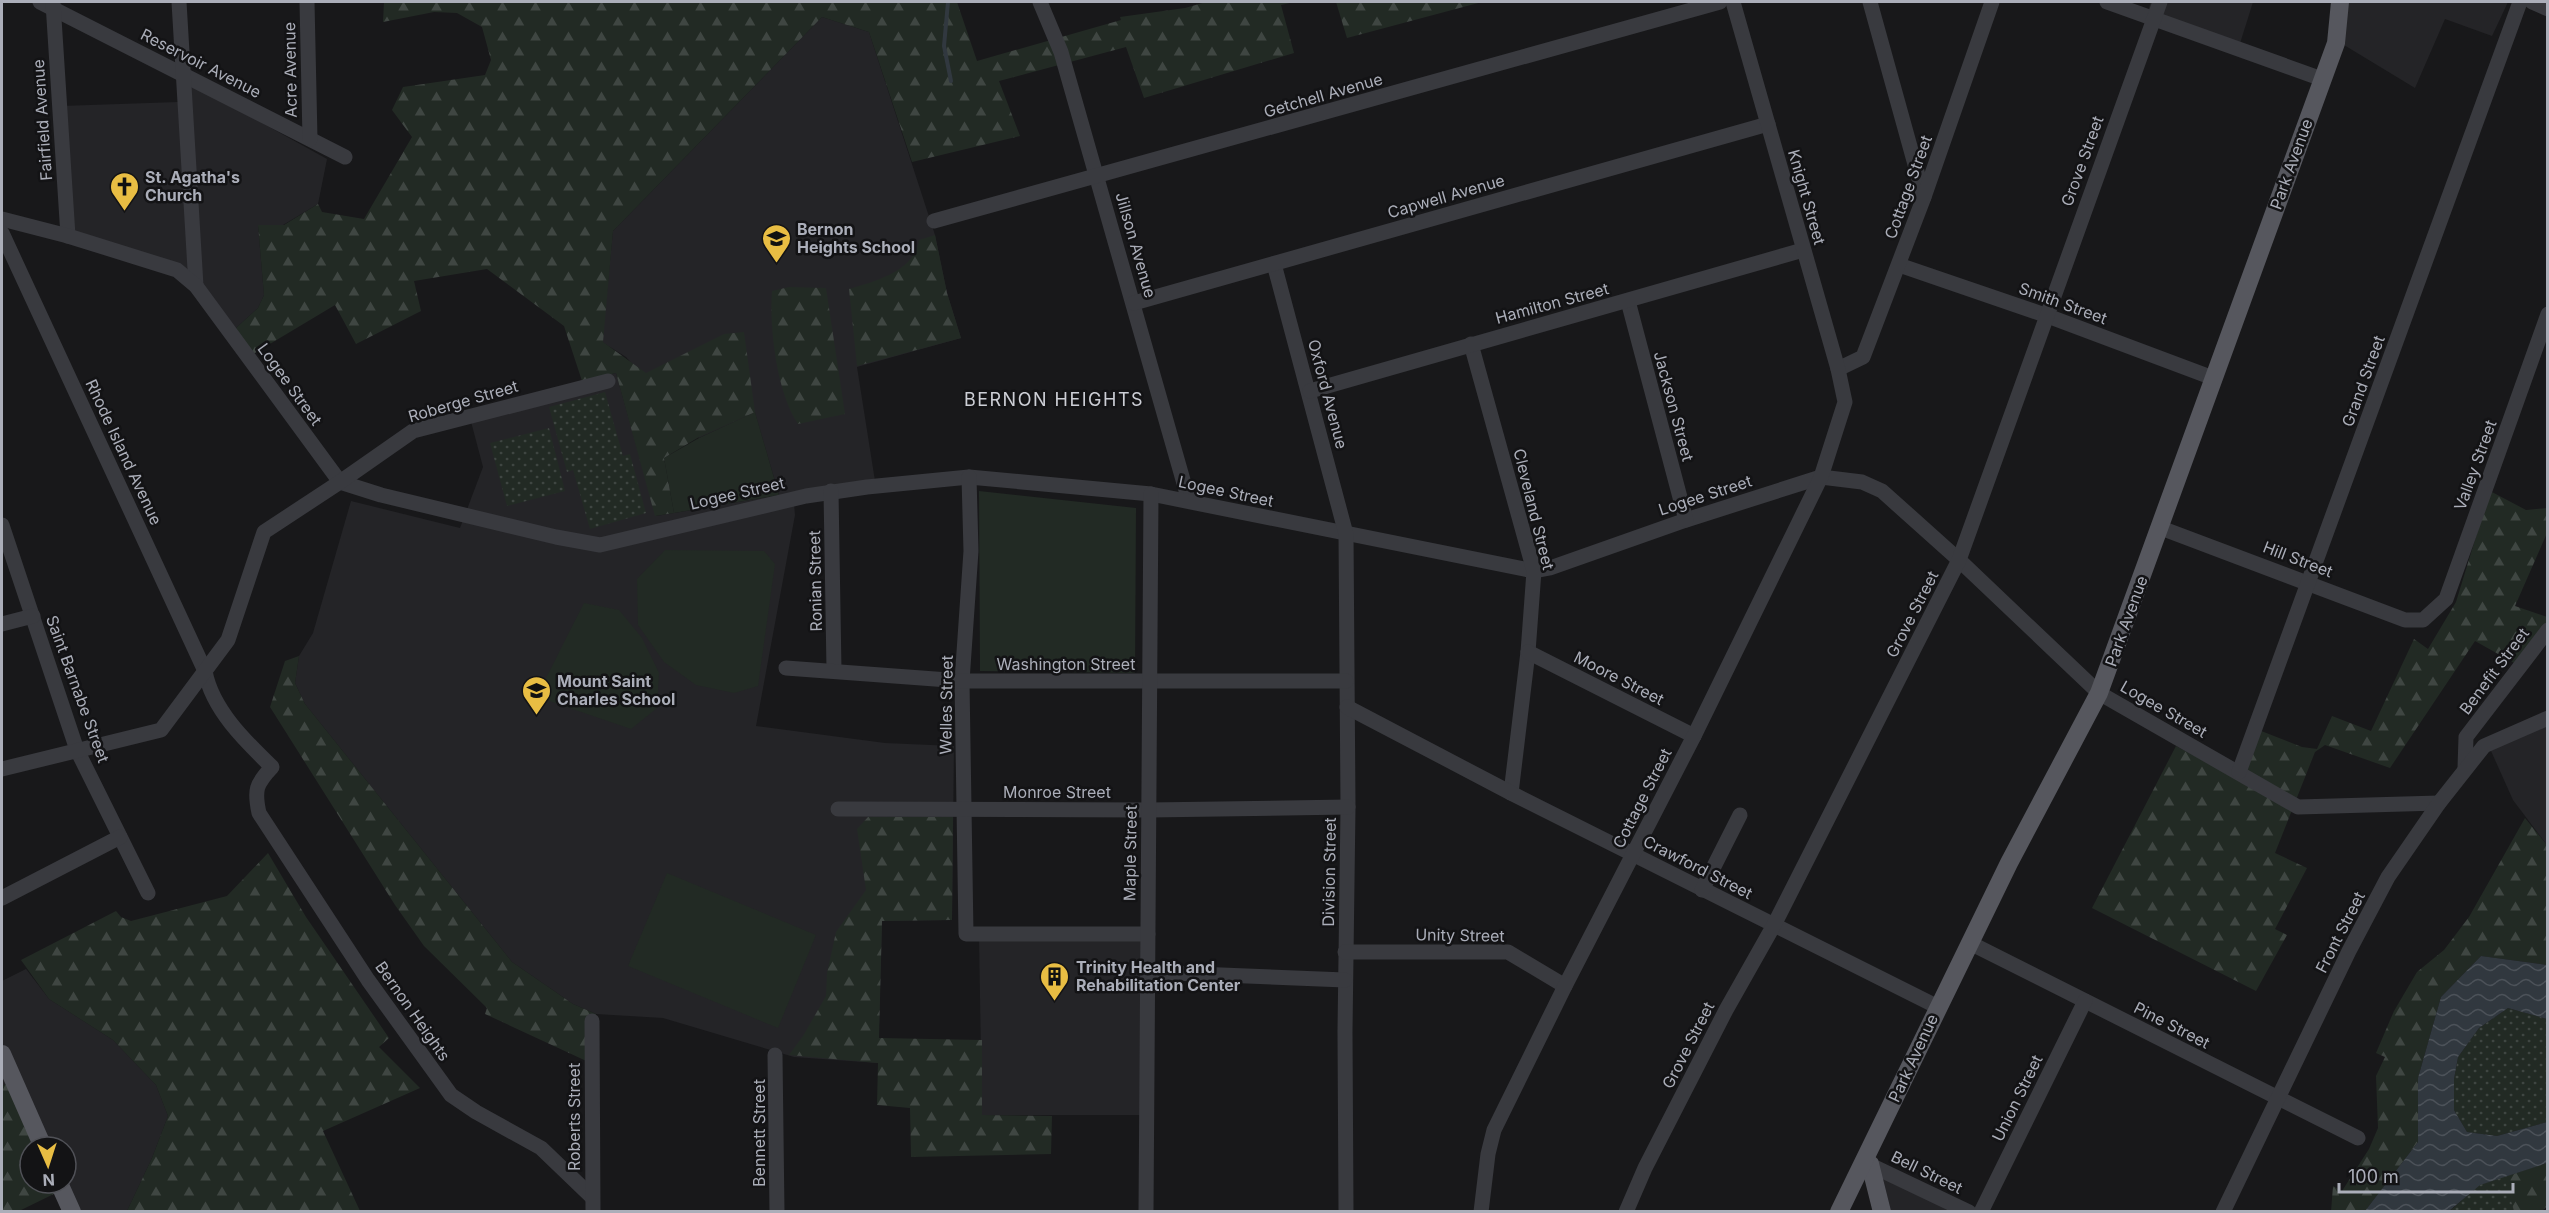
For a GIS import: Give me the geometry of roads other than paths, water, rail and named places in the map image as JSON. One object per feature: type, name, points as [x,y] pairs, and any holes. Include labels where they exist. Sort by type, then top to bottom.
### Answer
[{"type":"main road","name":"Park Avenue","points":[[1839,1212],[1867,1163],[1938,1006],[2099,693],[2336,43],[2340,2]]},
{"type":"main road","points":[[4,1064],[37,1135]]},
{"type":"main road","points":[[1867,1163],[1882,1212]]},
{"type":"main road","points":[[64,1195],[72,1212]]},
{"type":"street","points":[[179,2],[196,286]]},
{"type":"street","name":"Acre Avenue","points":[[307,2],[310,139]]},
{"type":"street","name":"Jillson Avenue","points":[[1040,2],[1061,52],[1189,501]]},
{"type":"street","name":"Getchell Avenue","points":[[934,221],[1720,2]]},
{"type":"street","name":"Knight Street","points":[[1733,2],[1838,369],[1845,402]]},
{"type":"street","points":[[1870,2],[1924,197]]},
{"type":"street","name":"Cottage Street","points":[[1838,369],[1863,357],[1924,197],[1992,2]]},
{"type":"street","points":[[2107,2],[2322,79]]},
{"type":"street","name":"Grove Street","points":[[1626,1212],[1645,1168],[1726,1010],[1774,926],[1959,560],[2045,315],[2160,2]]},
{"type":"street","name":"Grand Street","points":[[2239,772],[2520,2]]},
{"type":"street","points":[[2532,2],[2547,9]]},
{"type":"street","name":"Reservoir Avenue","points":[[49,4],[345,157]]},
{"type":"street","name":"Fairfield Avenue","points":[[49,4],[68,236]]},
{"type":"street","name":"Capwell Avenue","points":[[1134,303],[1768,124]]},
{"type":"street","name":"Logee Street","points":[[2,219],[68,236],[177,270],[196,286],[340,482],[381,495],[545,535],[600,545],[831,491],[969,477],[1151,494],[1534,570],[1550,568],[1686,520],[1821,477],[1862,482],[1882,491],[1959,560],[2099,693],[2298,807],[2439,803]]},
{"type":"street","name":"Rhode Island Avenue","points":[[2,233],[205,671],[208,688],[243,740],[272,766],[259,781],[256,798]]},
{"type":"street","name":"Hamilton Street","points":[[1310,391],[1803,250]]},
{"type":"street","name":"Oxford Avenue","points":[[1274,264],[1310,391],[1346,534]]},
{"type":"street","name":"Smith Street","points":[[1899,265],[2045,315],[2213,378]]},
{"type":"street","name":"Jackson Street","points":[[1628,301],[1686,520]]},
{"type":"street","name":"Valley Street","points":[[2423,620],[2446,599],[2542,349],[2547,314]]},
{"type":"street","name":"Cleveland Street","points":[[1471,344],[1534,570],[1528,652],[1511,793]]},
{"type":"street","name":"Roberge Street","points":[[2,769],[161,730],[228,640],[264,532],[413,431],[608,381]]},
{"type":"street","name":"Cottage Street","points":[[1481,1212],[1488,1154],[1494,1130],[1565,986],[1694,736],[1821,477],[1845,402]]},
{"type":"street","name":"Welles Street","points":[[969,477],[971,551],[962,681],[966,934],[1148,934]]},
{"type":"street","name":"Ronian Street","points":[[831,491],[834,670]]},
{"type":"street","name":"Maple Street","points":[[1146,1212],[1151,494]]},
{"type":"street","name":"Saint Barnabe Street","points":[[2,525],[77,750],[148,892]]},
{"type":"street","name":"Hill Street","points":[[2161,528],[2405,620],[2423,620]]},
{"type":"street","name":"Division Street","points":[[1346,534],[1348,807],[1345,952],[1346,1212]]},
{"type":"street","points":[[2,624],[33,616]]},
{"type":"street","name":"Benefit Street","points":[[2465,768],[2466,737],[2547,630]]},
{"type":"street","name":"Moore Street","points":[[1528,652],[1694,736]]},
{"type":"street","name":"Washington Street","points":[[786,668],[962,681],[1149,683],[1346,681]]},
{"type":"street","name":"Crawford Street","points":[[1347,707],[1702,890],[1938,1006]]},
{"type":"street","name":"Front Street","points":[[2223,1212],[2349,951],[2388,877],[2439,803],[2484,746],[2547,718]]},
{"type":"street","name":"Bernon Heights","points":[[256,798],[259,813],[368,980],[451,1095],[476,1112],[541,1148],[592,1204]]},
{"type":"street","name":"Monroe Street","points":[[838,809],[1149,810],[1348,807]]},
{"type":"street","points":[[1702,890],[1740,814]]},
{"type":"street","points":[[2,898],[120,837]]},
{"type":"street","name":"Pine Street","points":[[1970,943],[2358,1138]]},
{"type":"street","name":"Unity Street","points":[[1345,952],[1508,952],[1565,986]]},
{"type":"street","points":[[1147,972],[1345,980]]},
{"type":"street","name":"Union Street","points":[[1981,1212],[2085,1001]]},
{"type":"street","name":"Roberts Street","points":[[592,1021],[592,1204]]},
{"type":"street","name":"Bennett Street","points":[[775,1054],[777,1212]]},
{"type":"street","name":"Bell Street","points":[[1867,1163],[1969,1212]]},
{"type":"water","points":[[2481,956],[2547,965],[2547,1019],[2508,1008],[2479,1028],[2458,1057],[2454,1079],[2454,1110],[2467,1132],[2497,1136],[2547,1122],[2547,1163],[2480,1185],[2449,1211],[2365,1211],[2418,1142],[2418,1078],[2441,997]]},
{"type":"waterway","points":[[948,2],[944,46],[951,81]]},
{"type":"place","name":"St. Agatha's Church","points":[[124,212]]},
{"type":"place","name":"Bernon Heights School","points":[[776,264]]},
{"type":"place","name":"Mount Saint Charles School","points":[[536,716]]},
{"type":"place","name":"Trinity Health and Rehabilitation Center","points":[[1055,1002]]},
{"type":"district","name":"BERNON HEIGHTS","points":[[1054,399]]}]
